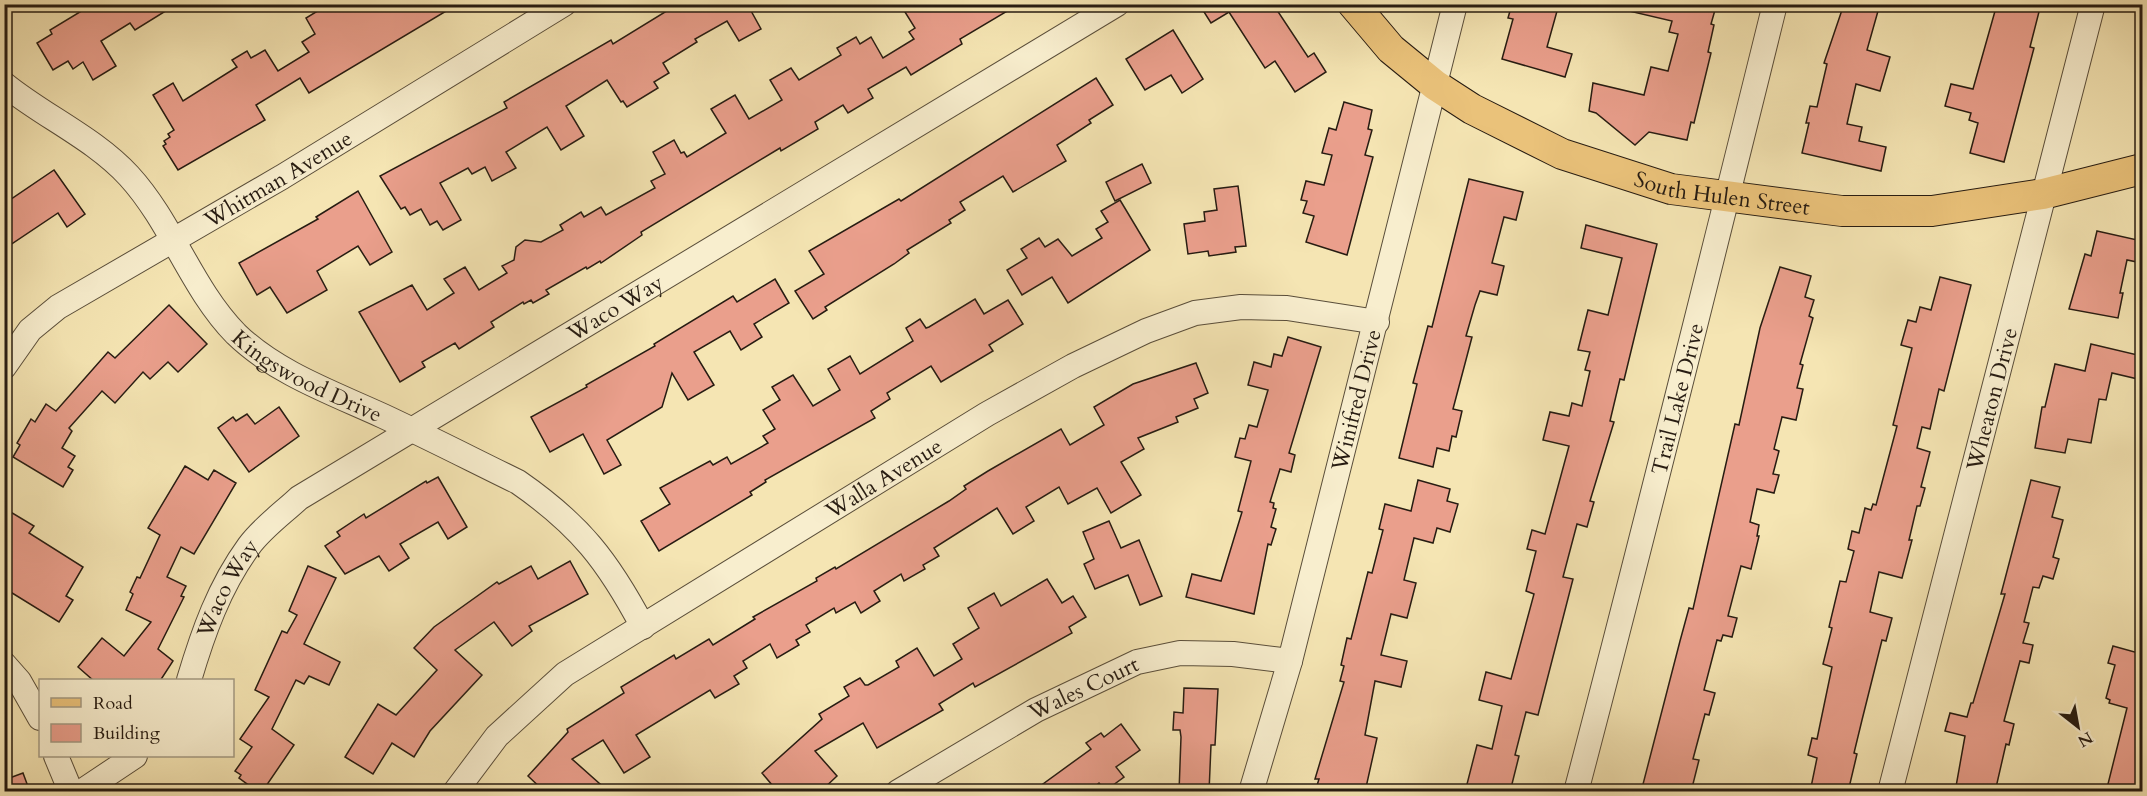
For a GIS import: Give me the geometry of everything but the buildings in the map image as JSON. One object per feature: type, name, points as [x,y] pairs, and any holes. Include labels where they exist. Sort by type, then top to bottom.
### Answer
[{"type":"main road","name":"South Hulen Street","points":[[1353,4],[1391,50],[1435,85],[1472,109],[1562,154],[1671,189],[1842,212],[1932,211],[2043,194],[2142,169]]},
{"type":"street","name":"Whitman Avenue","points":[[4,367],[30,330],[58,307],[282,177],[564,4]]},
{"type":"street","name":"Waco Way","points":[[190,679],[204,630],[225,584],[250,544],[299,498],[722,246],[1117,4]]},
{"type":"street","name":"Winifred Drive","points":[[1251,792],[1290,661],[1377,322],[1455,4]]},
{"type":"street","name":"Trail Lake Drive","points":[[1576,792],[1652,503],[1725,198],[1775,4]]},
{"type":"street","name":"Wheaton Drive","points":[[1890,792],[2093,4]]},
{"type":"street","name":"Kingswood Drive","points":[[4,84],[30,105],[99,150],[128,175],[154,208],[214,307],[237,334],[282,369],[412,429],[518,482],[553,507],[585,537],[618,579],[644,627]]},
{"type":"street","name":"Walla Avenue","points":[[455,792],[497,736],[565,674],[987,414],[1073,366],[1146,331],[1196,313],[1241,307],[1287,308],[1377,322]]},
{"type":"street","name":"Wales Court","points":[[898,792],[1036,710],[1137,662],[1180,653],[1233,654],[1290,661]]},
{"type":"street","points":[[4,664],[19,681],[39,716]]},
{"type":"street","points":[[56,757],[71,792]]},
{"type":"street","points":[[81,792],[134,757]]}]
